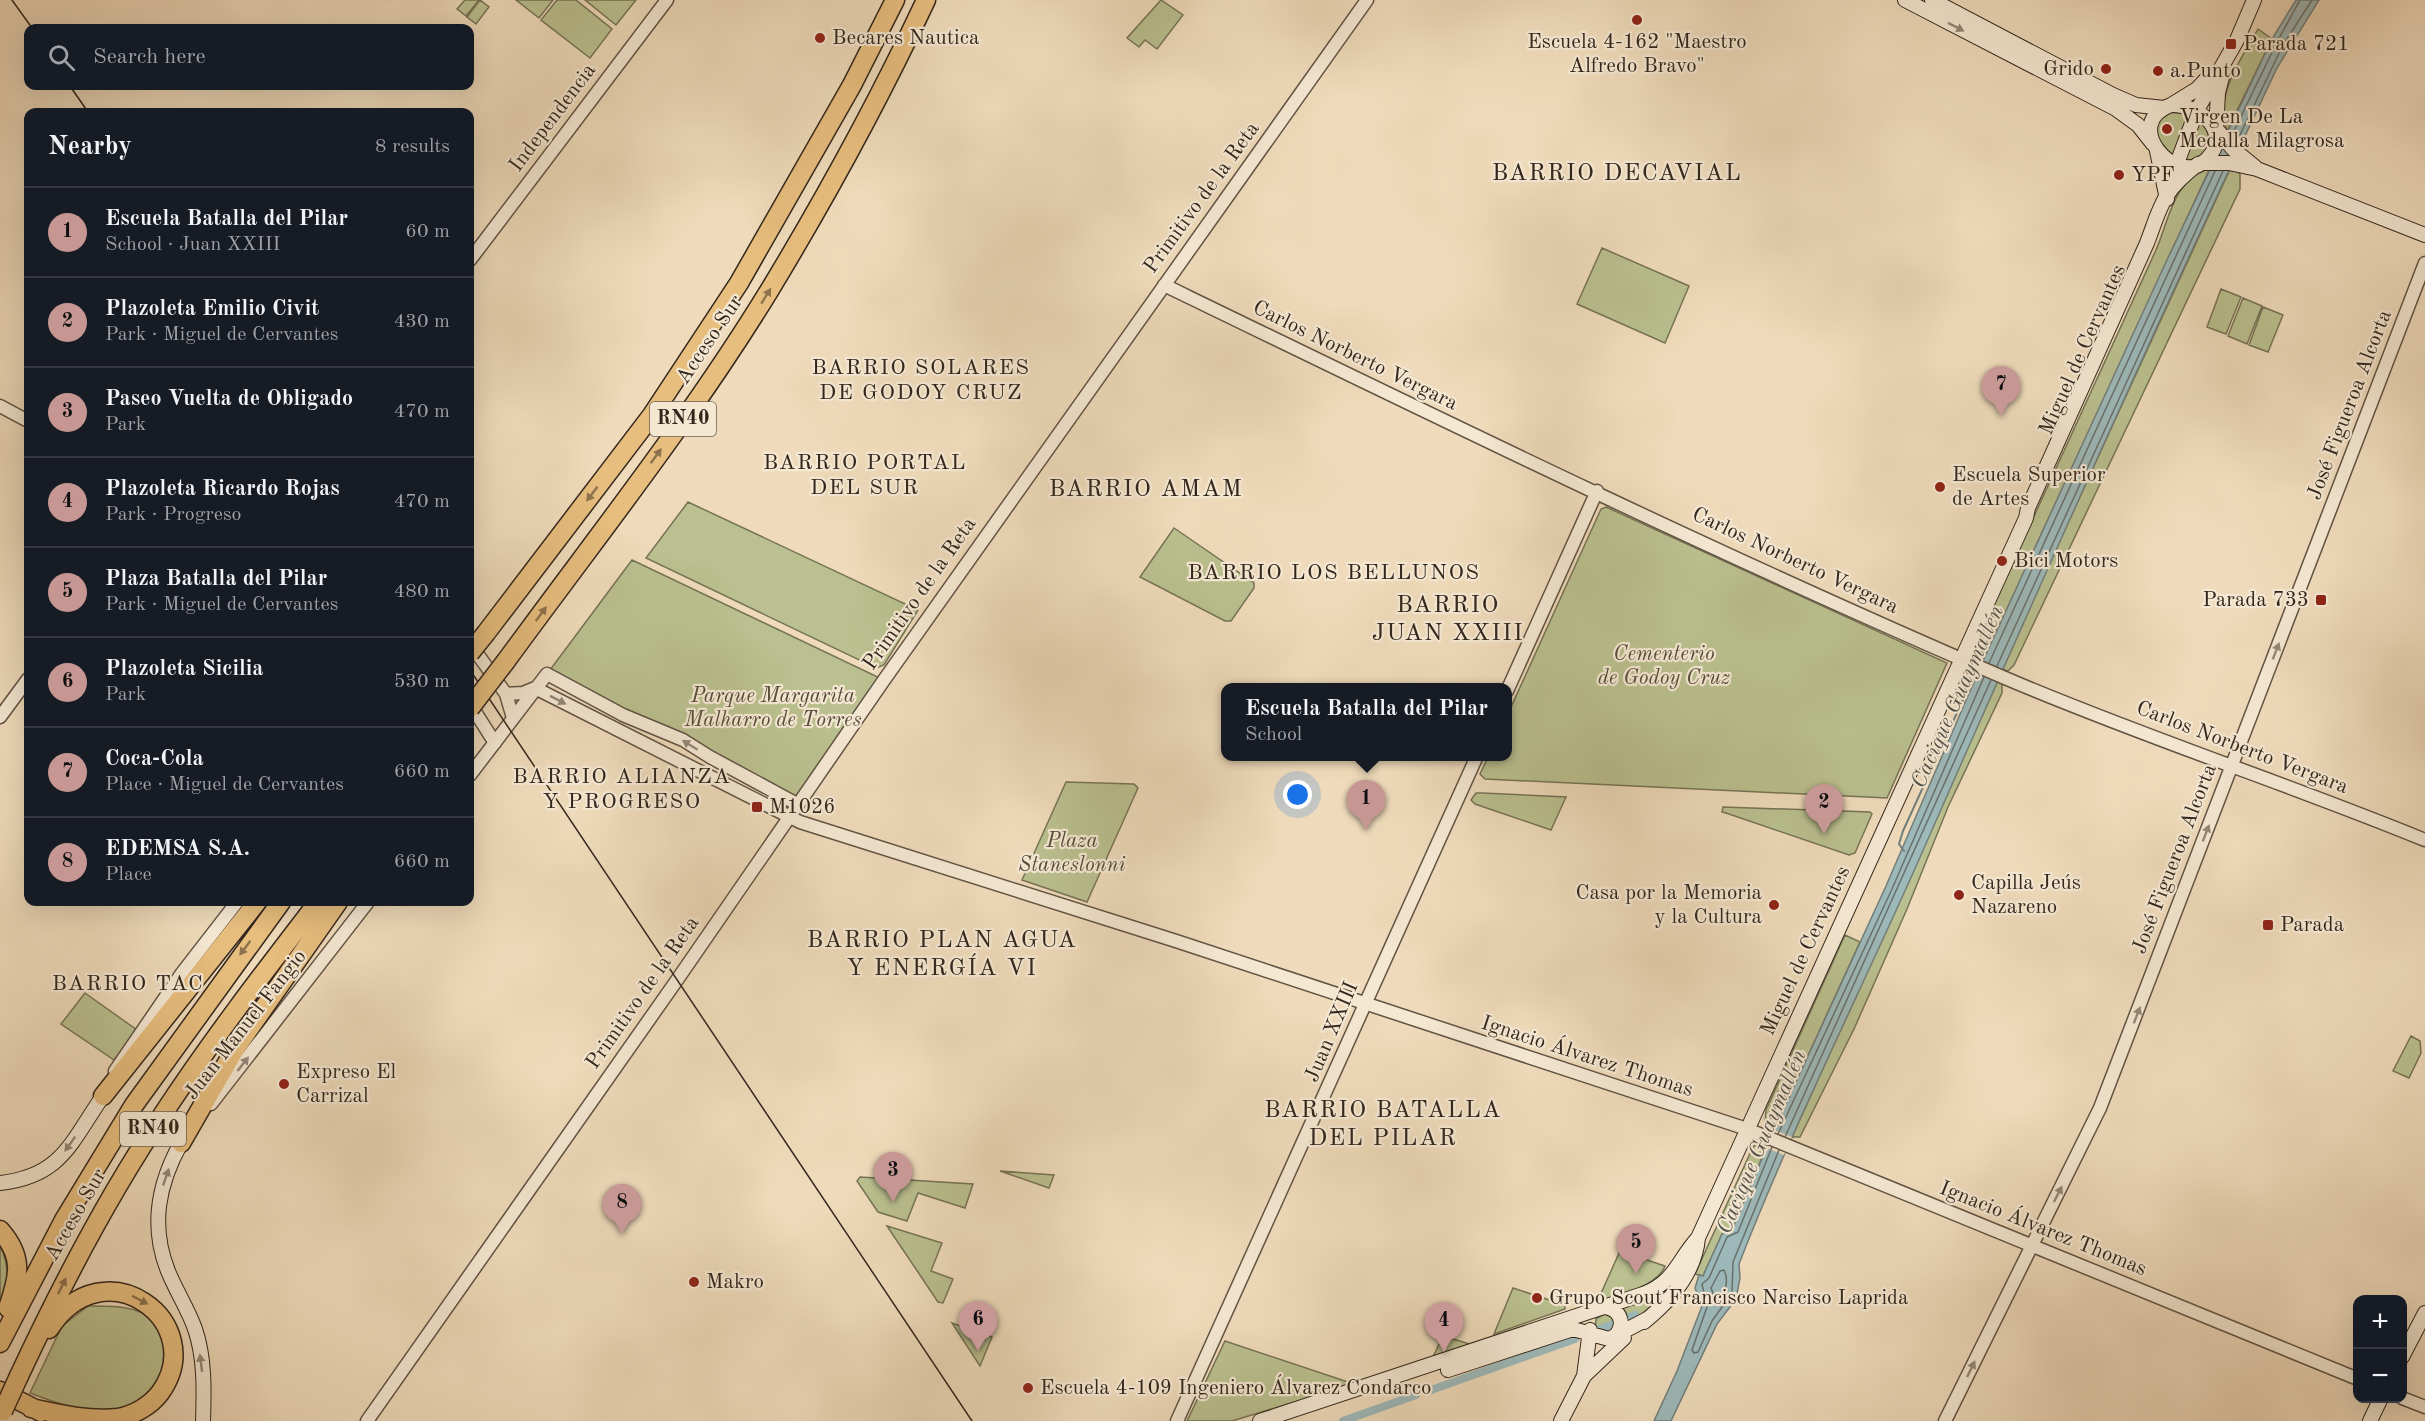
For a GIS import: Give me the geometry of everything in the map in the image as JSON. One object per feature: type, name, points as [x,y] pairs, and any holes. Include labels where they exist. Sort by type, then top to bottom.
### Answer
[{"type":"highway","points":[[722,309],[886,0]]},
{"type":"highway","name":"Acceso Sur","points":[[474,648],[652,416],[722,309],[788,200],[852,85],[895,0]]},
{"type":"highway","name":"Acceso Sur","points":[[474,701],[506,661],[735,344],[843,165],[926,0]]},
{"type":"highway","points":[[843,165],[872,125],[936,0]]},
{"type":"highway","points":[[103,1096],[254,906]]},
{"type":"highway","name":"Acceso Sur","points":[[0,1343],[64,1220],[134,1105],[278,906]]},
{"type":"highway","name":"Acceso Sur","points":[[1,1416],[74,1262],[161,1116],[215,1038],[315,906]]},
{"type":"highway","points":[[181,1143],[235,1049],[335,906]]},
{"type":"highway","points":[[0,1230],[10,1242],[18,1260],[13,1293],[0,1333]]},
{"type":"highway","points":[[19,1376],[57,1317],[85,1295],[104,1290],[134,1296],[156,1312],[169,1332],[173,1358],[171,1372],[157,1398],[144,1408],[118,1418],[84,1419],[31,1408]]},
{"type":"highway","points":[[0,1391],[57,1420]]},
{"type":"main road","points":[[1905,0],[2116,109],[2138,125],[2155,147],[2175,163],[2204,163],[2235,158]]},
{"type":"main road","points":[[1932,0],[2130,104],[2197,110],[2218,131],[2235,158],[2257,169],[2425,235]]},
{"type":"main road","name":"Miguel de Cervantes","points":[[1260,1421],[1662,1286],[1698,1238],[2026,518],[2028,508],[2166,195],[2175,163],[2197,110],[2226,61],[2254,0]]},
{"type":"main road","name":"Miguel de Cervantes","points":[[2168,107],[2197,89],[2220,63],[2226,61]]},
{"type":"main road","name":"Miguel de Cervantes","points":[[2166,195],[2204,163],[2211,153],[2218,131],[2218,93],[2226,61]]},
{"type":"main road","points":[[2166,195],[2152,126],[2168,107]]},
{"type":"main road","points":[[0,1183],[23,1180],[50,1168],[103,1096]]},
{"type":"main road","name":"Juan Manuel Fangio","points":[[181,1143],[172,1159],[160,1193],[158,1237],[168,1271],[198,1341],[203,1379],[203,1421]]},
{"type":"main road","name":"Miguel de Cervantes","points":[[1613,1340],[1649,1318],[1666,1302],[1687,1274],[1695,1256],[1698,1238]]},
{"type":"main road","points":[[1561,1421],[1584,1376],[1613,1340],[1621,1326],[1620,1317],[1611,1308],[1599,1309],[1589,1322],[1593,1334],[1584,1376]]},
{"type":"main road","points":[[2407,1349],[2425,1313]]},
{"type":"main road","points":[[1288,1421],[1573,1329],[1613,1340]]},
{"type":"main road","points":[[2370,1421],[2379,1403]]},
{"type":"street","name":"Independencia","points":[[474,255],[667,0]]},
{"type":"street","name":"Primitivo de la Reta","points":[[367,1421],[677,980],[797,804],[1367,0]]},
{"type":"street","name":"José Figueroa Alcorta","points":[[1945,1421],[2100,1108],[2425,263]]},
{"type":"street","name":"Carlos Norberto Vergara","points":[[1164,285],[1597,491],[1962,659],[2425,840]]},
{"type":"street","points":[[0,406],[24,419]]},
{"type":"street","points":[[1511,683],[1597,491]]},
{"type":"street","points":[[474,649],[506,694],[513,718]]},
{"type":"street","points":[[474,770],[547,675],[623,715],[683,740],[710,758],[797,804]]},
{"type":"street","points":[[0,717],[24,684]]},
{"type":"street","points":[[506,694],[524,693],[535,688]]},
{"type":"street","name":"Ignacio Álvarez Thomas","points":[[535,688],[788,818],[1747,1129],[2353,1377]]},
{"type":"street","points":[[474,712],[495,743]]},
{"type":"street","name":"Juan XXIII","points":[[1177,1421],[1475,761]]},
{"type":"street","points":[[103,1096],[118,1062],[234,906]]},
{"type":"street","name":"Juan Manuel Fangio","points":[[181,1143],[365,906]]},
{"type":"street","points":[[2407,1400],[2425,1407]]},
{"type":"green space","points":[[465,0],[479,0],[466,16],[457,9]]},
{"type":"green space","points":[[480,0],[489,7],[476,24],[467,17]]},
{"type":"green space","points":[[516,0],[553,0],[539,18]]},
{"type":"green space","points":[[557,0],[576,0],[612,29],[590,58],[541,20]]},
{"type":"green space","points":[[585,0],[636,0],[616,25]]},
{"type":"green space","points":[[1161,0],[1183,15],[1157,49],[1145,40],[1139,47],[1127,38]]},
{"type":"green space","points":[[2258,29],[2272,39],[2227,131],[2224,104],[2227,91],[2237,65]]},
{"type":"green space","points":[[2175,109],[2190,112],[2173,157],[2154,134],[2160,118]]},
{"type":"green space","points":[[2199,118],[2208,134],[2206,153],[2191,160],[2181,160]]},
{"type":"green space","points":[[2231,167],[2240,174],[2240,189],[2014,665],[2008,671],[2002,669],[2011,647]]},
{"type":"green space","points":[[2210,168],[1983,661],[1979,659],[1975,645],[2156,250],[2174,202],[2188,182],[2197,174]]},
{"type":"green space","points":[[1602,248],[1689,286],[1665,343],[1577,304]]},
{"type":"green space","points":[[2221,289],[2241,297],[2226,334],[2207,327]]},
{"type":"green space","points":[[2243,298],[2262,306],[2247,344],[2228,336]]},
{"type":"green space","points":[[2263,307],[2283,315],[2268,352],[2249,345]]},
{"type":"green space","points":[[688,502],[918,610],[884,665],[876,668],[646,558]]},
{"type":"green space","name":"Cementerio de Godoy Cruz","points":[[1606,507],[1947,663],[1887,798],[1485,779],[1480,774],[1486,761],[1512,761],[1512,705],[1601,509]]},
{"type":"green space","points":[[1174,528],[1254,583],[1254,588],[1231,621],[1225,621],[1140,577]]},
{"type":"green space","name":"Parque Margarita Malharro de Torres","points":[[632,560],[884,680],[797,804],[547,674]]},
{"type":"green space","points":[[1998,680],[2002,683],[2002,693],[1948,807],[1907,909],[1854,1029],[1800,1137],[1792,1137]]},
{"type":"green space","name":"Plaza Staneslonni","points":[[1066,782],[1134,784],[1138,788],[1087,902],[1022,880]]},
{"type":"green space","points":[[1476,793],[1566,797],[1551,830],[1475,804],[1471,800]]},
{"type":"green space","points":[[1723,807],[1870,812],[1872,814],[1855,853],[1849,855],[1722,812]]},
{"type":"green space","points":[[1845,935],[1860,942],[1774,1130],[1765,1124],[1766,1110]]},
{"type":"green space","points":[[85,993],[137,1030],[114,1060],[61,1024]]},
{"type":"green space","points":[[2411,1036],[2420,1041],[2421,1053],[2409,1078],[2393,1071]]},
{"type":"green space","points":[[1759,1142],[1768,1143],[1732,1230],[1722,1234],[1703,1276],[1695,1274],[1753,1147]]},
{"type":"green space","points":[[1000,1171],[1054,1175],[1049,1188]]},
{"type":"green space","points":[[860,1177],[973,1184],[965,1208],[918,1193],[907,1221],[878,1212],[857,1181]]},
{"type":"green space","points":[[887,1226],[942,1243],[931,1271],[953,1279],[943,1303],[938,1302]]},
{"type":"green space","points":[[0,1245],[7,1276],[0,1308]]},
{"type":"green space","points":[[1620,1251],[1665,1266],[1655,1279],[1646,1285],[1615,1297],[1598,1300]]},
{"type":"green space","points":[[1670,1287],[1662,1300],[1630,1324],[1630,1320],[1636,1317],[1633,1314],[1628,1316],[1622,1307],[1650,1298]]},
{"type":"green space","points":[[1513,1288],[1565,1305],[1565,1309],[1494,1334]]},
{"type":"green space","points":[[88,1306],[112,1306],[135,1310],[154,1321],[161,1330],[167,1347],[162,1380],[134,1406],[110,1412],[96,1411],[68,1406],[30,1393],[62,1326]]},
{"type":"green space","points":[[1606,1313],[1616,1320],[1595,1328],[1596,1319]]},
{"type":"green space","points":[[952,1323],[992,1337],[980,1366]]},
{"type":"green space","points":[[1443,1336],[1473,1345],[1432,1359]]},
{"type":"green space","points":[[1225,1341],[1354,1384],[1232,1421],[1187,1421]]},
{"type":"water","points":[[2296,0],[2319,0],[2277,68],[2231,166],[2096,460],[1898,906],[1804,1109],[1739,1264],[1740,1278],[1736,1299],[1717,1324],[1671,1421],[1654,1421],[1677,1371],[1702,1306],[1695,1288],[1699,1275],[1703,1276],[1722,1234],[1732,1230],[1774,1130],[1886,886],[1983,661],[2166,262],[2272,39]]},
{"type":"pier","points":[[1774,1130],[1792,1137],[1784,1155],[1766,1148]]},
{"type":"waterway","name":"Cacique Guaymallén","points":[[1904,851],[1899,844],[1903,831],[1972,680],[1978,677]]},
{"type":"waterway","points":[[1630,1317],[1635,1315]]},
{"type":"waterway","points":[[1598,1330],[1616,1323]]},
{"type":"waterway","points":[[1431,1390],[1575,1339]]},
{"type":"waterway","points":[[1343,1421],[1416,1395]]},
{"type":"tram line","points":[[12,0],[29,24]]},
{"type":"tram line","points":[[73,90],[85,108]]},
{"type":"tram line","points":[[474,676],[972,1421]]},
{"type":"place","name":"Escuela 4-162 \"Maestro Alfredo Bravo\"","points":[[1637,20]]},
{"type":"place","name":"Becares Nautica","points":[[820,38]]},
{"type":"place","name":"Parada 721","points":[[2231,44]]},
{"type":"place","name":"Grido","points":[[2106,69]]},
{"type":"place","name":"a.Punto","points":[[2158,71]]},
{"type":"place","name":"Virgen De La Medalla Milagrosa","points":[[2167,129]]},
{"type":"place","name":"YPF","points":[[2119,175]]},
{"type":"place","name":"Coca-Cola","points":[[2001,416]]},
{"type":"place","name":"Escuela Superior de Artes","points":[[1940,487]]},
{"type":"place","name":"Bici Motors","points":[[2002,561]]},
{"type":"place","name":"Parada 733","points":[[2321,600]]},
{"type":"place","name":"M1026","points":[[757,807]]},
{"type":"place","name":"Escuela Batalla del Pilar","points":[[1366,830]]},
{"type":"place","name":"Plazoleta Emilio Civit","points":[[1824,834]]},
{"type":"place","name":"Capilla Jeús Nazareno","points":[[1959,895]]},
{"type":"place","name":"Casa por la Memoria y la Cultura","points":[[1774,905]]},
{"type":"place","name":"Parada","points":[[2268,925]]},
{"type":"place","name":"Expreso El Carrizal","points":[[284,1084]]},
{"type":"place","name":"Paseo Vuelta de Obligado","points":[[893,1202]]},
{"type":"place","name":"EDEMSA S.A.","points":[[622,1234]]},
{"type":"place","name":"Plaza Batalla del Pilar","points":[[1636,1274]]},
{"type":"place","name":"Makro","points":[[694,1282]]},
{"type":"place","name":"Grupo Scout Francisco Narciso Laprida","points":[[1537,1298]]},
{"type":"place","name":"Plazoleta Sicilia","points":[[978,1351]]},
{"type":"place","name":"Plazoleta Ricardo Rojas","points":[[1444,1352]]},
{"type":"place","name":"Escuela 4-109 Ingeniero Álvarez Condarco","points":[[1028,1388]]},
{"type":"district","name":"BARRIO DECAVIAL","points":[[1617,174]]},
{"type":"district","name":"BARRIO SOLARES DE GODOY CRUZ","points":[[921,380]]},
{"type":"district","name":"BARRIO PORTAL DEL SUR","points":[[865,476]]},
{"type":"district","name":"BARRIO AMAM","points":[[1146,490]]},
{"type":"district","name":"BARRIO LOS BELLUNOS","points":[[1334,573]]},
{"type":"district","name":"BARRIO JUAN XXIII","points":[[1448,620]]},
{"type":"district","name":"BARRIO ALIANZA Y PROGRESO","points":[[622,790]]},
{"type":"district","name":"BARRIO PLAN AGUA Y ENERGÍA VI","points":[[942,955]]},
{"type":"district","name":"BARRIO TAC","points":[[128,984]]},
{"type":"district","name":"BARRIO BATALLA DEL PILAR","points":[[1383,1125]]}]
